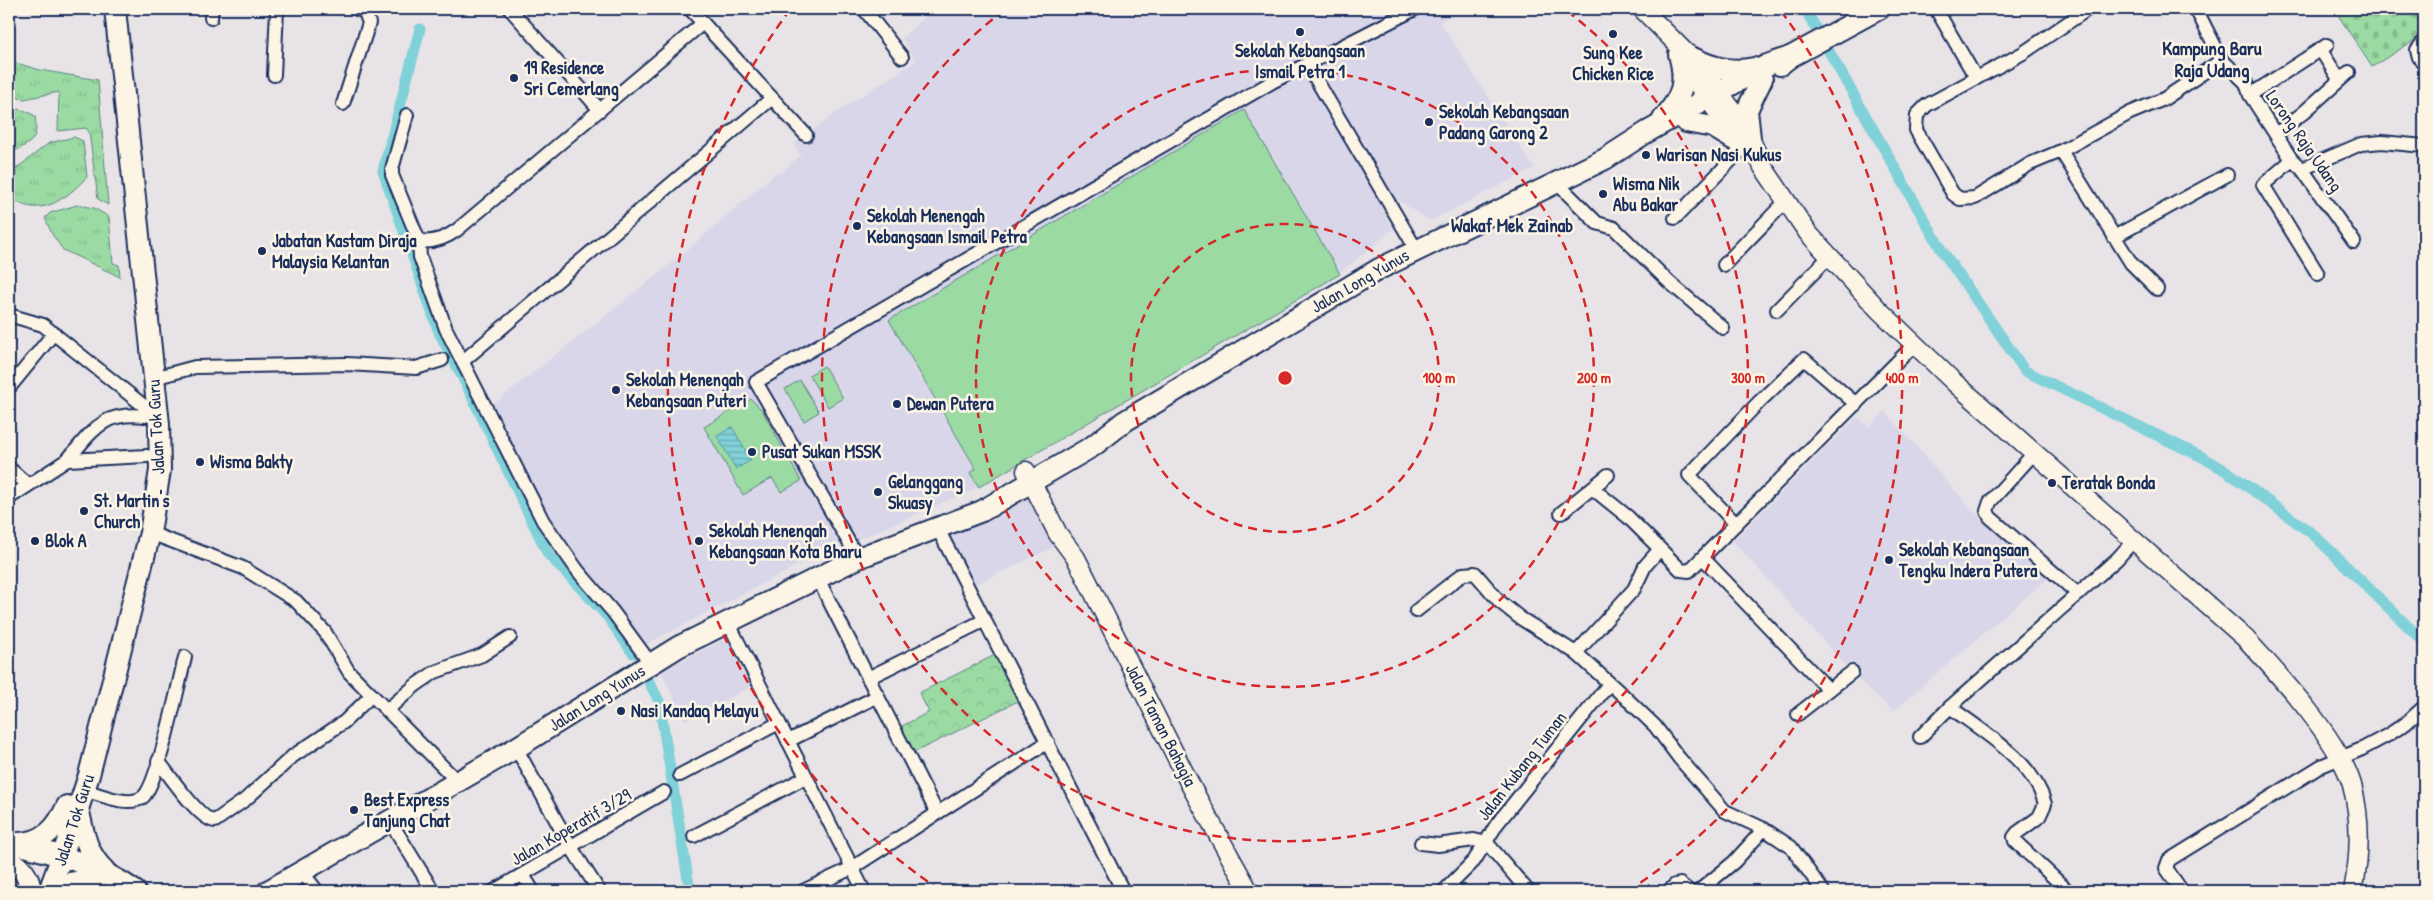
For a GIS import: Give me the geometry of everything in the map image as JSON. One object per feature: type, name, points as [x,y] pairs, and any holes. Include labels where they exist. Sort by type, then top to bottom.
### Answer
[{"type":"main road","name":"Jalan Tok Guru","points":[[77,801],[96,707],[131,563],[145,490],[147,456],[103,9]]},
{"type":"main road","name":"Jalan Tok Guru","points":[[49,891],[55,860],[77,801],[150,534],[160,470],[159,424],[115,9]]},
{"type":"main road","points":[[1642,9],[1680,51],[1716,99],[1785,202],[1829,257],[1914,345],[2246,639],[2309,713],[2339,758],[2351,783],[2358,828],[2357,873],[2353,891]]},
{"type":"main road","points":[[1716,99],[1879,9]]},
{"type":"main road","points":[[1680,51],[1721,70],[1764,72]]},
{"type":"main road","points":[[1659,125],[1679,97],[1681,90],[1684,70],[1680,51]]},
{"type":"main road","points":[[1745,143],[1747,110],[1764,72]]},
{"type":"main road","name":"Jalan Long Yunus","points":[[1605,159],[1648,143],[1686,122],[1716,99]]},
{"type":"main road","name":"Jalan Long Yunus","points":[[268,891],[516,748],[651,664],[817,577],[858,558],[937,527],[1034,473],[1093,446],[1125,421],[1378,269],[1605,159],[1659,125],[1716,99]]},
{"type":"main road","points":[[1686,122],[1713,127],[1745,143]]},
{"type":"main road","name":"Jalan Taman Bahagia","points":[[1034,473],[1068,529],[1076,558],[1193,790],[1249,891]]},
{"type":"main road","points":[[9,842],[30,842],[43,837],[60,822],[77,801]]},
{"type":"main road","points":[[77,801],[84,838],[99,865],[101,876]]},
{"type":"main road","points":[[9,842],[101,876],[135,891]]},
{"type":"main road","points":[[9,854],[55,860]]},
{"type":"main road","points":[[9,859],[25,872],[30,881],[31,891]]},
{"type":"main road","name":"Jalan Tok Guru","points":[[36,891],[55,860]]},
{"type":"main road","points":[[58,891],[70,883],[101,876]]},
{"type":"street","points":[[274,75],[277,9]]},
{"type":"street","points":[[343,104],[369,22],[365,12],[357,9]]},
{"type":"street","points":[[510,9],[600,110]]},
{"type":"street","points":[[690,9],[806,135]]},
{"type":"street","points":[[864,9],[902,57]]},
{"type":"street","points":[[858,558],[756,382],[1264,86],[1415,9]]},
{"type":"street","points":[[1936,9],[1976,78]]},
{"type":"street","name":"Lorong Raja Udang","points":[[2196,9],[2222,60],[2246,83],[2250,95],[2292,160],[2302,169],[2354,242]]},
{"type":"street","points":[[2082,10],[2023,52],[1928,105],[1917,115],[1916,130],[1953,194],[1960,199],[1975,198],[2030,164],[2061,151],[2130,112],[2164,99],[2222,60]]},
{"type":"street","points":[[419,241],[430,242],[448,236],[457,230],[703,23]]},
{"type":"street","points":[[2424,41],[2417,50],[2424,64]]},
{"type":"street","points":[[2250,95],[2323,47],[2339,79]]},
{"type":"street","points":[[1307,64],[1416,249]]},
{"type":"street","points":[[2276,134],[2303,114],[2339,79],[2349,72]]},
{"type":"street","points":[[463,361],[771,99]]},
{"type":"street","points":[[407,115],[392,169],[419,241],[420,257],[443,323],[543,521],[578,571],[651,664]]},
{"type":"street","points":[[2302,169],[2361,144],[2382,142],[2424,146]]},
{"type":"street","points":[[1675,218],[1745,143]]},
{"type":"street","points":[[2061,151],[2114,237],[2132,263],[2157,290]]},
{"type":"street","points":[[2292,160],[2264,185],[2318,274]]},
{"type":"street","points":[[2114,237],[2227,175]]},
{"type":"street","points":[[1557,183],[1597,223],[1614,228],[1669,282],[1723,328]]},
{"type":"street","points":[[1724,266],[1785,202]]},
{"type":"street","points":[[1777,310],[1829,257]]},
{"type":"street","points":[[9,316],[38,323],[54,333],[144,411]]},
{"type":"street","points":[[9,388],[54,333]]},
{"type":"street","points":[[1592,488],[1628,517],[1684,572],[1690,571],[1914,345]]},
{"type":"street","points":[[1736,524],[1689,475],[1760,401],[1804,359],[1856,404]]},
{"type":"street","points":[[154,378],[196,367],[347,364],[416,368],[442,360]]},
{"type":"street","points":[[9,498],[27,484],[67,460],[97,427],[107,420],[120,415],[144,411]]},
{"type":"street","points":[[2035,452],[1990,502],[1987,511],[1990,517],[2078,594]]},
{"type":"street","points":[[67,460],[147,456]]},
{"type":"street","points":[[9,468],[27,484]]},
{"type":"street","points":[[1561,513],[1608,475]]},
{"type":"street","points":[[937,527],[1124,891]]},
{"type":"street","points":[[150,534],[243,568],[278,588],[313,618],[325,632],[349,672],[458,782]]},
{"type":"street","points":[[1920,737],[1950,707],[2117,559],[2134,539]]},
{"type":"street","points":[[1576,653],[1634,589],[1646,566],[1660,549]]},
{"type":"street","points":[[1703,558],[1829,690]]},
{"type":"street","points":[[1416,610],[1462,574],[1471,572],[1477,576],[1500,602],[1520,618],[1576,653],[1655,726],[1679,758],[1725,810],[1764,829],[1790,847],[1823,891]]},
{"type":"street","points":[[817,577],[937,813]]},
{"type":"street","points":[[868,678],[985,620]]},
{"type":"street","points":[[728,622],[864,891]]},
{"type":"street","points":[[388,710],[416,685],[435,672],[482,655],[510,637]]},
{"type":"street","points":[[77,801],[131,802],[143,798],[149,790],[158,761],[185,657]]},
{"type":"street","points":[[1798,714],[1852,672]]},
{"type":"street","name":"Jalan Kubang Tuman","points":[[1444,891],[1474,861],[1487,843],[1497,824],[1609,684]]},
{"type":"street","points":[[158,761],[197,809],[208,819],[215,821],[246,799],[293,756],[344,722],[372,696]]},
{"type":"street","points":[[788,741],[878,696]]},
{"type":"street","points":[[1950,707],[2010,754],[2030,774],[2043,796],[2045,804],[2039,817],[2017,833],[2014,837],[2015,841],[2068,891]]},
{"type":"street","points":[[2182,891],[2166,868],[2169,860],[2321,766],[2362,749],[2399,728],[2424,707]]},
{"type":"street","points":[[680,775],[779,724]]},
{"type":"street","points":[[804,891],[852,868],[1048,742]]},
{"type":"street","points":[[516,748],[599,891]]},
{"type":"street","points":[[694,836],[806,777]]},
{"type":"street","name":"Jalan Koperatif 3/29","points":[[494,891],[664,792]]},
{"type":"street","points":[[390,821],[433,891]]},
{"type":"street","points":[[1699,891],[1734,862],[1764,829]]},
{"type":"street","points":[[1421,844],[1438,845],[1474,840],[1487,843],[1528,891]]},
{"type":"street","points":[[302,872],[317,891]]},
{"type":"street","points":[[523,875],[533,891]]},
{"type":"street","points":[[1669,891],[1675,885],[1680,884],[1689,891]]},
{"type":"shaded area","points":[[934,9],[1461,9],[1440,22],[1534,168],[1430,221],[1398,200],[1382,209],[1393,229],[1330,281],[979,487],[798,565],[645,645],[583,572],[559,535],[491,406],[672,263],[777,172],[780,174],[801,155],[793,145],[843,108],[916,61],[902,38]]},
{"type":"shaded area","name":"Sekolah Kebangsaan Tengku Indera Putera","points":[[1885,411],[1970,508],[2048,578],[1893,711],[1857,678],[1733,541],[1857,417],[1869,427]]},
{"type":"shaded area","points":[[1028,497],[1054,547],[974,585],[950,534]]},
{"type":"shaded area","points":[[727,638],[751,687],[685,720],[661,671]]},
{"type":"green space","points":[[2334,9],[2424,9],[2424,34],[2372,67]]},
{"type":"green space","points":[[9,61],[40,70],[98,80],[108,205],[98,199],[89,132],[86,128],[58,131],[59,92],[24,99],[9,96]]},
{"type":"green space","points":[[9,107],[26,111],[35,116],[36,132],[28,144],[9,155]]},
{"type":"green space","points":[[1244,110],[1340,274],[979,487],[970,473],[976,469],[889,320]]},
{"type":"green space","points":[[74,137],[83,141],[87,177],[79,185],[61,200],[41,207],[20,204],[9,197],[9,176],[13,171],[49,143]]},
{"type":"green space","points":[[77,205],[94,208],[109,217],[113,263],[119,265],[120,277],[63,250],[52,234],[45,218],[50,213]]},
{"type":"green space","points":[[824,366],[843,398],[828,407],[809,375]]},
{"type":"green space","points":[[800,380],[819,412],[804,421],[785,389]]},
{"type":"green space","name":"Pusat Sukan MSSK","points":[[751,399],[762,410],[801,481],[781,492],[772,478],[743,495],[704,427]]},
{"type":"green space","points":[[995,655],[1018,701],[913,753],[900,727],[929,712],[919,693]]},
{"type":"water","points":[[732,427],[751,460],[736,469],[717,436]]},
{"type":"waterway","points":[[1805,9],[1941,249],[2025,371],[2202,457],[2228,472],[2314,535],[2424,642]]},
{"type":"waterway","points":[[420,29],[383,171],[439,332],[548,554],[608,617],[633,653]]},
{"type":"waterway","points":[[647,678],[659,701],[690,891]]},
{"type":"place","name":"Sekolah Kebangsaan Ismail Petra 1","points":[[1300,32]]},
{"type":"place","name":"Sung Kee Chicken Rice","points":[[1613,34]]},
{"type":"place","name":"19 Residence Sri Cemerlang","points":[[514,78]]},
{"type":"place","name":"Sekolah Kebangsaan Padang Garong 2","points":[[1429,122]]},
{"type":"place","name":"Warisan Nasi Kukus","points":[[1646,155]]},
{"type":"place","name":"Wisma Nik Abu Bakar","points":[[1603,194]]},
{"type":"place","name":"Sekolah Menengah Kebangsaan Ismail Petra","points":[[857,226]]},
{"type":"place","name":"Jabatan Kastam Diraja Malaysia Kelantan","points":[[262,251]]},
{"type":"place","name":"Sekolah Menengah Kebangsaan Puteri","points":[[616,390]]},
{"type":"place","name":"Dewan Putera","points":[[897,404]]},
{"type":"place","name":"Pusat Sukan MSSK","points":[[752,452]]},
{"type":"place","name":"Wisma Bakty","points":[[200,462]]},
{"type":"place","name":"Teratak Bonda","points":[[2052,483]]},
{"type":"place","name":"Gelanggang Skuasy","points":[[878,492]]},
{"type":"place","name":"St. Martin's Church","points":[[84,511]]},
{"type":"place","name":"Blok A","points":[[35,541]]},
{"type":"place","name":"Sekolah Menengah Kebangsaan Kota Bharu","points":[[699,541]]},
{"type":"place","name":"Sekolah Kebangsaan Tengku Indera Putera","points":[[1889,560]]},
{"type":"place","name":"Nasi Kandaq Melayu","points":[[621,711]]},
{"type":"place","name":"Best Express Tanjung Chat","points":[[354,810]]},
{"type":"district","name":"Kampung Baru Raja Udang","points":[[2212,59]]},
{"type":"district","name":"Wakaf Mek Zainab","points":[[1512,225]]}]
